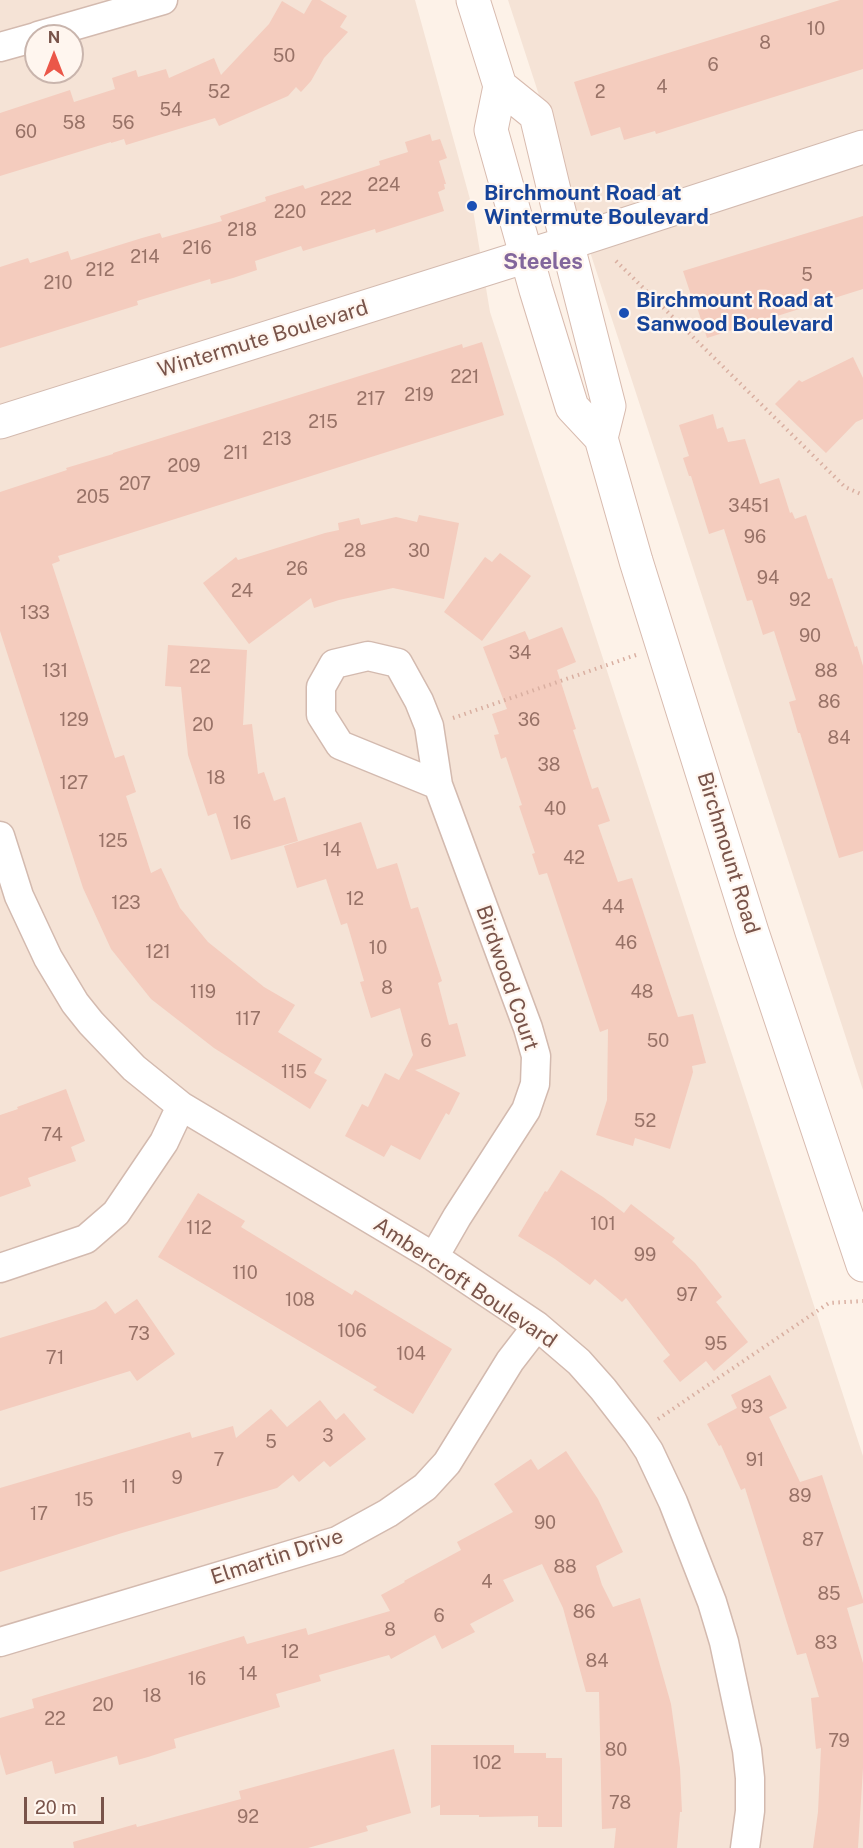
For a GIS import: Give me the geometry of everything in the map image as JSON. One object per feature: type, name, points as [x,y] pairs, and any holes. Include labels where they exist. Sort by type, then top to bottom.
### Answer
[{"type":"main road","name":"Birchmount Road","points":[[473,0],[500,86],[491,130],[572,407],[601,438],[636,561],[752,932],[863,1265]]},
{"type":"main road","name":"Birchmount Road","points":[[500,86],[536,115],[609,406],[601,438]]},
{"type":"main road","name":"Wintermute Boulevard","points":[[0,422],[568,243],[863,147]]},
{"type":"street","points":[[79,24],[163,0]]},
{"type":"street","points":[[0,47],[24,40]]},
{"type":"street","name":"Birdwood Court","points":[[434,1257],[526,1110],[535,1084],[536,1056],[528,1028],[438,785],[429,726],[419,701],[398,663],[368,656],[334,664],[321,687],[321,715],[340,745],[438,785]]},
{"type":"street","name":"Ambercroft Boulevard","points":[[0,836],[9,899],[75,1003],[134,1068],[181,1106],[434,1257],[537,1326],[579,1362],[637,1432],[649,1451],[673,1502],[712,1602],[724,1642],[747,1750],[750,1778],[750,1810],[745,1848]]},
{"type":"street","points":[[0,1268],[86,1239],[116,1213],[164,1142],[181,1106]]},
{"type":"street","name":"Elmartin Drive","points":[[0,1642],[337,1541],[388,1513],[425,1487],[447,1463],[510,1361],[537,1326]]},
{"type":"path","points":[[616,261],[845,487],[863,495]]},
{"type":"path","points":[[429,726],[619,661]]},
{"type":"path","points":[[637,1432],[829,1303],[863,1301]]},
{"type":"shaded area","points":[[0,0],[415,0],[473,210],[490,312],[863,1456],[863,1848],[0,1848]]},
{"type":"shaded area","points":[[508,0],[863,0],[863,1090]]},
{"type":"building","points":[[312,0],[320,0],[347,16],[340,27],[348,32],[324,58],[311,81],[301,92],[296,87],[288,96],[219,126],[215,118],[126,145],[124,139],[111,142],[0,176],[0,113],[70,90],[74,102],[115,89],[112,78],[136,70],[138,77],[166,69],[169,78],[214,58],[221,75],[269,24],[282,1],[304,14]]},
{"type":"building","points":[[840,0],[863,0],[863,69],[656,134],[655,131],[624,140],[620,127],[591,136],[574,82]]},
{"type":"building","points":[[430,134],[432,141],[440,139],[447,158],[439,161],[446,184],[444,184],[445,189],[438,192],[444,211],[376,233],[375,229],[303,251],[301,246],[255,261],[257,270],[211,284],[210,279],[137,301],[138,305],[0,348],[0,267],[28,258],[30,263],[68,251],[71,260],[160,233],[162,238],[222,221],[220,216],[266,201],[265,197],[303,185],[305,189],[380,165],[379,161],[408,152],[405,142]]},
{"type":"building","points":[[863,216],[863,289],[707,338],[683,271]]},
{"type":"building","points":[[482,342],[504,415],[58,556],[60,561],[52,564],[115,758],[124,755],[136,792],[126,796],[151,873],[161,868],[180,908],[208,942],[264,987],[295,1005],[278,1032],[322,1059],[314,1073],[327,1080],[310,1109],[214,1048],[151,999],[111,949],[83,888],[0,631],[0,492],[67,470],[66,468],[462,344],[463,348]]},
{"type":"building","points":[[853,357],[863,378],[863,419],[856,422],[826,453],[775,404],[799,380],[802,382]]},
{"type":"building","points":[[713,414],[717,429],[723,427],[728,442],[745,439],[760,484],[779,478],[790,513],[792,512],[795,519],[806,515],[828,579],[832,578],[855,647],[857,646],[863,666],[863,851],[839,858],[789,702],[796,700],[774,631],[763,635],[752,600],[747,601],[724,529],[709,534],[691,476],[689,476],[683,458],[689,456],[679,425]]},
{"type":"building","points":[[419,515],[459,523],[444,599],[393,588],[314,608],[311,598],[249,644],[203,583],[236,557],[238,560],[339,530],[338,523],[359,518],[361,525],[396,517],[417,522]]},
{"type":"building","points":[[500,553],[531,576],[482,641],[444,612],[485,557],[492,562]]},
{"type":"building","points":[[562,627],[576,662],[557,670],[592,789],[598,787],[610,821],[598,825],[618,882],[632,878],[678,1017],[693,1014],[706,1063],[692,1066],[693,1072],[670,1149],[635,1138],[633,1146],[596,1135],[607,1100],[608,1029],[600,1032],[547,873],[539,875],[532,854],[535,853],[519,806],[522,805],[506,757],[501,759],[494,735],[499,734],[492,714],[507,709],[483,647],[525,631],[529,640]]},
{"type":"building","points":[[168,645],[247,650],[243,725],[252,724],[258,774],[264,772],[274,801],[285,797],[298,841],[231,860],[216,813],[208,816],[188,755],[181,687],[165,686]]},
{"type":"building","points":[[361,822],[377,869],[397,863],[411,909],[418,907],[442,981],[438,983],[449,1025],[457,1023],[466,1056],[415,1070],[460,1093],[449,1115],[446,1113],[420,1160],[391,1145],[384,1157],[345,1136],[362,1104],[368,1107],[385,1073],[399,1080],[413,1055],[400,1008],[371,1018],[360,982],[364,981],[347,923],[341,925],[326,879],[297,888],[284,846]]},
{"type":"building","points":[[66,1089],[85,1141],[71,1147],[76,1161],[28,1178],[31,1186],[0,1197],[0,1115]]},
{"type":"building","points":[[561,1170],[624,1213],[631,1204],[675,1238],[672,1242],[695,1263],[722,1297],[716,1302],[748,1342],[714,1371],[706,1361],[680,1382],[663,1361],[670,1355],[626,1298],[622,1302],[595,1279],[590,1285],[555,1259],[518,1236],[545,1191],[547,1192]]},
{"type":"building","points":[[198,1193],[245,1221],[241,1227],[352,1295],[355,1290],[452,1349],[413,1414],[373,1390],[377,1387],[158,1257]]},
{"type":"building","points":[[137,1299],[175,1354],[137,1381],[130,1371],[0,1411],[0,1338],[95,1309],[106,1301],[115,1314]]},
{"type":"building","points":[[770,1375],[787,1408],[769,1417],[800,1482],[822,1475],[863,1600],[863,1603],[847,1608],[863,1663],[863,1768],[858,1848],[813,1848],[818,1812],[821,1748],[816,1749],[811,1698],[819,1697],[806,1653],[797,1655],[745,1488],[741,1490],[721,1445],[719,1446],[707,1424],[737,1408],[731,1395]]},
{"type":"building","points":[[320,1400],[336,1420],[344,1413],[366,1439],[330,1467],[324,1461],[299,1482],[293,1475],[277,1488],[122,1533],[0,1572],[0,1488],[190,1432],[192,1438],[233,1426],[236,1438],[271,1409],[287,1427]]},
{"type":"building","points":[[566,1451],[598,1499],[623,1552],[596,1566],[602,1585],[613,1607],[640,1598],[671,1704],[680,1768],[682,1812],[680,1812],[677,1848],[614,1848],[616,1828],[602,1829],[599,1692],[586,1692],[563,1608],[542,1564],[503,1580],[514,1601],[470,1624],[475,1632],[442,1649],[435,1635],[391,1659],[389,1655],[319,1675],[321,1681],[276,1694],[280,1707],[174,1739],[176,1748],[148,1757],[119,1765],[117,1756],[55,1774],[52,1761],[6,1775],[0,1754],[0,1718],[34,1708],[32,1699],[244,1636],[247,1644],[306,1628],[308,1635],[390,1611],[381,1595],[461,1550],[457,1542],[513,1512],[494,1484],[531,1459],[538,1470]]},
{"type":"building","points":[[431,1745],[514,1745],[514,1753],[546,1753],[546,1758],[562,1758],[562,1827],[538,1827],[538,1816],[440,1815],[440,1805],[431,1808]]},
{"type":"building","points":[[394,1749],[411,1813],[366,1826],[368,1831],[308,1848],[74,1848],[73,1842],[136,1824],[137,1827],[241,1799],[239,1791]]},
{"type":"place","name":"Birchmount Road at Wintermute Boulevard","points":[[472,206]]},
{"type":"place","name":"Birchmount Road at Sanwood Boulevard","points":[[624,313]]},
{"type":"district","name":"Steeles","points":[[543,262]]}]
